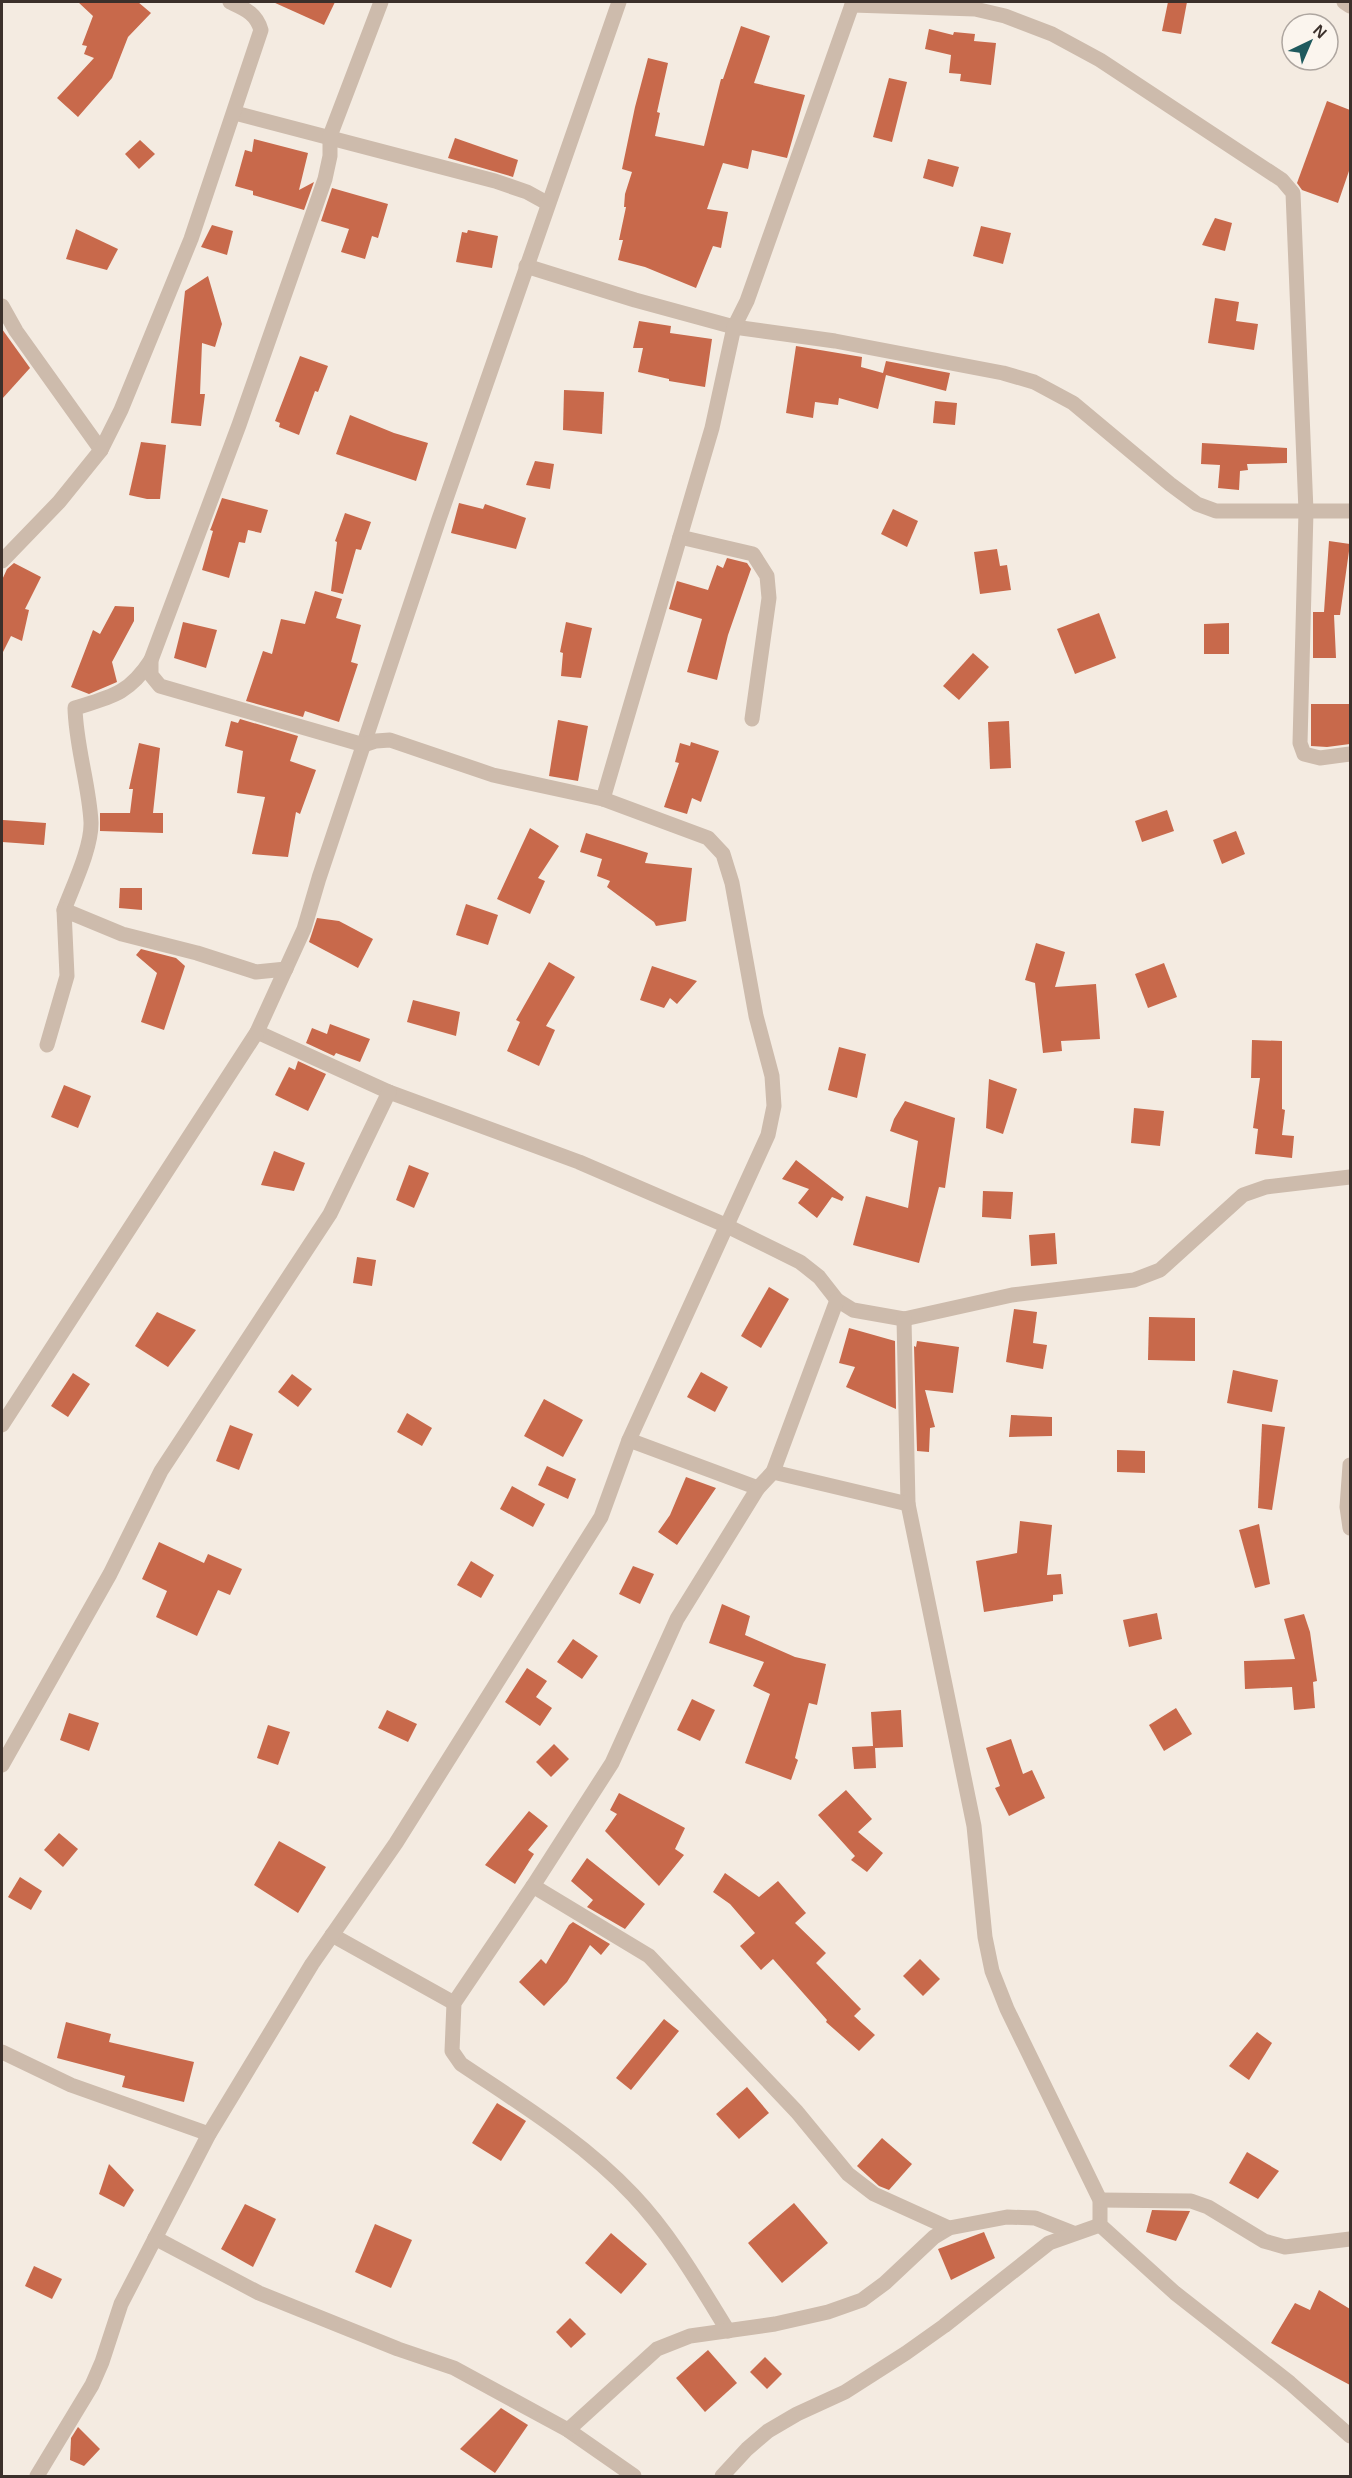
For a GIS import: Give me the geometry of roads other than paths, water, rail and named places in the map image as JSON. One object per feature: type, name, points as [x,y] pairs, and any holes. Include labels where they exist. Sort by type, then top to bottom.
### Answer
[{"type":"street","points":[[2,561],[59,502],[101,450],[139,369],[191,239],[261,30],[258,19],[251,12],[231,2]]},
{"type":"street","points":[[47,1045],[67,976],[64,910],[82,865],[91,824],[75,726],[75,708],[118,695],[134,682],[151,660],[239,425],[325,179],[330,156],[330,136],[381,2]]},
{"type":"street","points":[[2,1425],[257,1032],[304,928],[526,266],[619,2]]},
{"type":"street","points":[[1344,2],[1350,6]]},
{"type":"street","points":[[603,799],[712,428],[734,327],[747,301],[853,3],[975,9],[1005,16],[1053,34],[1100,60],[1282,180],[1293,193],[1306,511],[1300,743],[1304,754],[1320,758],[1350,754]]},
{"type":"street","points":[[235,113],[495,181],[548,203]]},
{"type":"street","points":[[526,266],[635,300],[734,327],[835,341],[1003,373],[1034,382],[1073,403],[1170,484],[1197,504],[1216,511],[1350,511]]},
{"type":"street","points":[[2,306],[16,331],[101,450]]},
{"type":"street","points":[[680,537],[753,554],[767,576],[769,598],[752,719]]},
{"type":"street","points":[[37,2476],[92,2385],[121,2304],[209,2134],[332,1935],[396,1842],[601,1517],[629,1440],[725,1225],[768,1135],[774,1106],[772,1076],[756,1016],[732,882],[723,854],[708,838],[603,799],[493,775],[390,740],[364,745],[160,686],[151,675],[151,660]]},
{"type":"street","points":[[64,910],[122,934],[197,953],[256,972],[286,969]]},
{"type":"street","points":[[257,1032],[388,1092],[579,1162],[725,1225],[800,1262],[819,1277],[837,1300],[853,1310],[904,1319],[1012,1295],[1134,1280],[1160,1270],[1243,1195],[1266,1187],[1350,1177]]},
{"type":"street","points":[[2,1765],[110,1575],[161,1472],[330,1214],[388,1092]]},
{"type":"street","points":[[728,2331],[679,2253],[634,2197],[602,2165],[559,2130],[461,2064],[452,2050],[454,2003],[612,1763],[677,1620],[758,1488],[773,1472],[837,1300]]},
{"type":"street","points":[[904,1319],[908,1504],[974,1826],[985,1937],[992,1971],[1007,2009],[1100,2200],[1100,2225],[1175,2293],[1290,2383],[1350,2436]]},
{"type":"street","points":[[629,1440],[758,1488]]},
{"type":"street","points":[[1350,1465],[1347,1507],[1350,1528]]},
{"type":"street","points":[[773,1472],[908,1504]]},
{"type":"street","points":[[532,1886],[649,1956],[797,2112],[848,2174],[874,2194],[949,2228]]},
{"type":"street","points":[[332,1935],[454,2003]]},
{"type":"street","points":[[2,2052],[71,2085],[209,2134]]},
{"type":"street","points":[[1100,2200],[1191,2201],[1209,2207],[1264,2241],[1284,2247],[1350,2239]]},
{"type":"street","points":[[568,2430],[657,2349],[690,2336],[786,2322],[828,2312],[862,2300],[885,2283],[934,2237],[949,2228],[1007,2217],[1035,2218],[1073,2233]]},
{"type":"street","points":[[722,2476],[747,2449],[768,2431],[797,2414],[845,2392],[906,2354],[1049,2243],[1100,2225]]},
{"type":"street","points":[[155,2238],[259,2293],[398,2349],[454,2368],[568,2430],[634,2476]]}]
